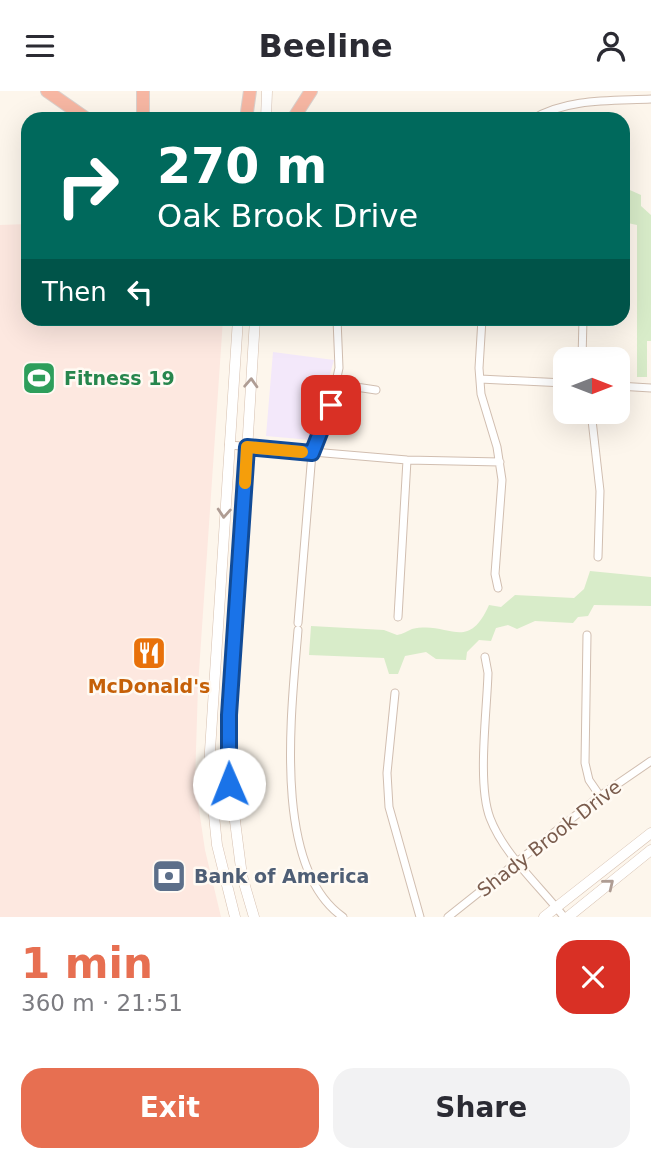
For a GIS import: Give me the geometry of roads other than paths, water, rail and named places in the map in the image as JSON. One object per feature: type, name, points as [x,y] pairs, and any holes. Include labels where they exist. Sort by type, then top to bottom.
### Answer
[{"type":"highway","points":[[47,91],[77,112]]},
{"type":"highway","points":[[143,91],[143,112]]},
{"type":"highway","points":[[248,112],[252,91]]},
{"type":"highway","points":[[298,112],[311,91]]},
{"type":"main road","points":[[252,91],[252,112]]},
{"type":"main road","points":[[266,112],[267,91]]},
{"type":"main road","points":[[235,917],[217,845],[209,766],[238,326]]},
{"type":"main road","points":[[254,917],[242,876],[228,766],[255,326]]},
{"type":"main road","points":[[544,917],[651,833]]},
{"type":"main road","points":[[566,917],[651,850]]},
{"type":"street","points":[[546,112],[573,104],[651,99]]},
{"type":"street","points":[[338,326],[340,350],[336,384],[312,453],[291,755],[303,861],[315,889],[343,917]]},
{"type":"street","points":[[482,326],[480,379],[502,480],[495,574],[498,588]]},
{"type":"street","points":[[582,347],[583,326]]},
{"type":"street","points":[[480,379],[553,382]]},
{"type":"street","points":[[336,384],[376,390]]},
{"type":"street","points":[[630,387],[651,388]]},
{"type":"street","points":[[592,424],[600,491],[598,557]]},
{"type":"street","points":[[229,445],[407,460],[500,462]]},
{"type":"street","points":[[398,617],[407,460]]},
{"type":"street","points":[[587,635],[585,763],[589,780],[600,796]]},
{"type":"street","points":[[485,657],[488,673],[486,804],[496,831],[566,917]]},
{"type":"street","points":[[395,693],[387,773],[389,807],[420,917]]},
{"type":"street","name":"Shady Brook Drive","points":[[448,917],[600,796],[651,761]]},
{"type":"place","name":"Fitness 19","points":[[39,378]]},
{"type":"place","name":"McDonald's","points":[[149,653]]},
{"type":"place","name":"Bank of America","points":[[169,876]]}]
